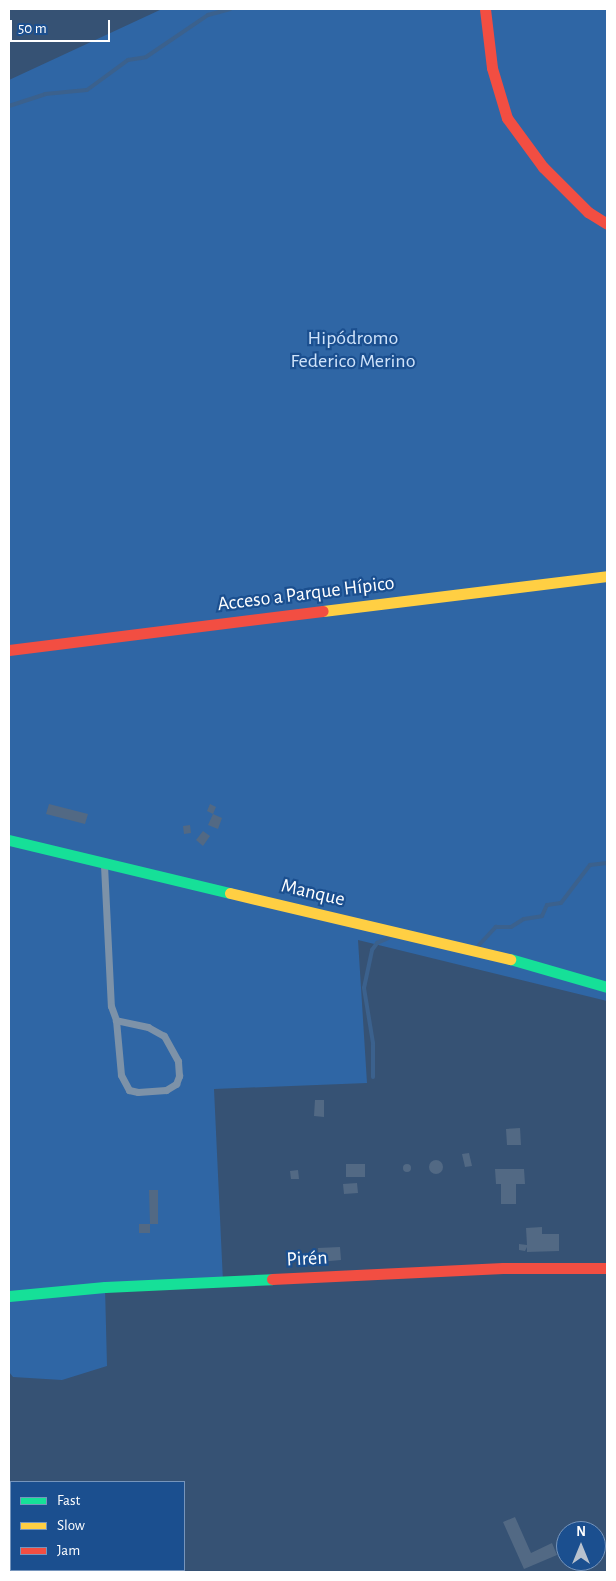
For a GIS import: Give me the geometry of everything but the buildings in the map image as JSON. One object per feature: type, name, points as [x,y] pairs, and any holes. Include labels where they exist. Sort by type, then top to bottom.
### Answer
[{"type":"street","points":[[485,9],[492,68],[507,118],[522,144],[543,168],[588,212],[607,224]]},
{"type":"street","name":"Acceso a Parque Hípico","points":[[9,650],[607,576]]},
{"type":"street","name":"Manque","points":[[9,840],[468,949],[607,987]]},
{"type":"street","name":"Pirén","points":[[9,1296],[105,1287],[503,1268],[607,1268]]},
{"type":"lane","points":[[104,864],[111,1006],[116,1020],[117,1064],[129,1090],[154,1092],[176,1084],[179,1076],[178,1061],[164,1036],[148,1027],[116,1020]]},
{"type":"green space","name":"Hipódromo Federico Merino","points":[[162,9],[607,9],[607,1001],[358,940],[367,1083],[214,1089],[223,1282],[105,1287],[107,1366],[62,1380],[13,1377],[9,1372],[9,80]]},
{"type":"waterway","points":[[9,106],[45,94],[87,90],[128,60],[146,57],[208,15],[230,9]]},
{"type":"waterway","points":[[479,945],[496,927],[511,927],[524,919],[542,916],[547,905],[561,903],[590,865],[607,863]]},
{"type":"waterway","points":[[373,1077],[373,1043],[364,988],[372,950],[377,943],[388,938]]},
{"type":"traffic: fast","points":[[9,840],[230,893]]},
{"type":"traffic: fast","points":[[510,959],[607,987]]},
{"type":"traffic: fast","points":[[9,1296],[105,1287],[272,1279]]},
{"type":"traffic: slow","points":[[323,611],[607,576]]},
{"type":"traffic: slow","points":[[230,893],[510,959]]},
{"type":"traffic: jam","points":[[485,9],[492,68],[507,118],[543,167],[588,212],[607,224]]},
{"type":"traffic: jam","points":[[9,650],[323,611]]},
{"type":"traffic: jam","points":[[272,1279],[503,1268],[607,1268]]}]
